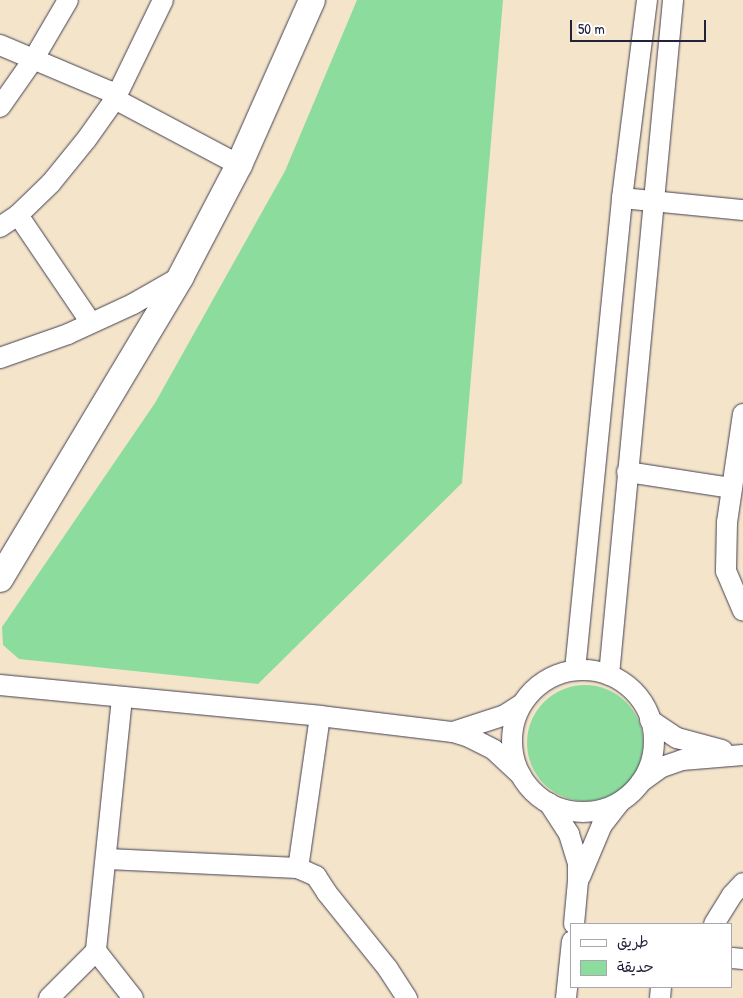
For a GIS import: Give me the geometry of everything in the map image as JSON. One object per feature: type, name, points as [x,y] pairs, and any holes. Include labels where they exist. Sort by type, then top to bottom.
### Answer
[{"type":"main road","points":[[0,578],[181,276],[239,165],[312,0]]},
{"type":"street","points":[[0,106],[33,60],[68,0]]},
{"type":"street","points":[[0,227],[18,215],[69,163],[115,99],[163,0]]},
{"type":"street","points":[[575,670],[622,198],[646,0]]},
{"type":"street","points":[[608,675],[673,0]]},
{"type":"street","points":[[0,45],[109,92],[115,99],[239,165]]},
{"type":"street","points":[[622,198],[743,210]]},
{"type":"street","points":[[18,215],[91,323]]},
{"type":"street","points":[[0,358],[68,334],[133,304],[181,276]]},
{"type":"street","points":[[743,419],[732,488],[734,549],[726,571],[743,611]]},
{"type":"street","points":[[627,472],[732,488]]},
{"type":"street","points":[[521,775],[514,758],[512,740],[515,721],[522,704],[544,681],[562,673],[575,670],[592,670],[608,675],[634,692],[650,720],[654,736],[653,753],[640,783]]},
{"type":"street","points":[[0,686],[320,716],[453,732],[494,750],[521,775],[533,791],[549,803],[567,810],[586,812],[605,809],[622,800]]},
{"type":"street","points":[[0,692],[22,688]]},
{"type":"street","points":[[49,998],[96,951],[107,859],[122,698]]},
{"type":"street","points":[[453,732],[491,720],[522,704]]},
{"type":"street","points":[[298,868],[320,716]]},
{"type":"street","points":[[650,720],[671,735],[686,742],[743,755]]},
{"type":"street","points":[[578,881],[602,825],[622,800],[640,783],[662,767],[682,760],[743,755]]},
{"type":"street","points":[[549,803],[569,834],[578,864],[574,923]]},
{"type":"street","points":[[107,859],[298,868],[316,876],[327,893],[388,969],[407,998]]},
{"type":"street","points":[[715,923],[732,895],[743,883]]},
{"type":"street","points":[[96,951],[133,998]]},
{"type":"street","points":[[566,998],[570,961]]},
{"type":"green space","points":[[357,0],[503,0],[462,483],[258,684],[19,659],[3,645],[2,627],[155,403],[285,171]]},
{"type":"green space","points":[[585,685],[607,690],[626,702],[638,721],[643,743],[638,765],[626,784],[607,796],[585,801],[563,796],[544,784],[532,765],[527,743],[532,721],[544,702],[563,690]]}]
